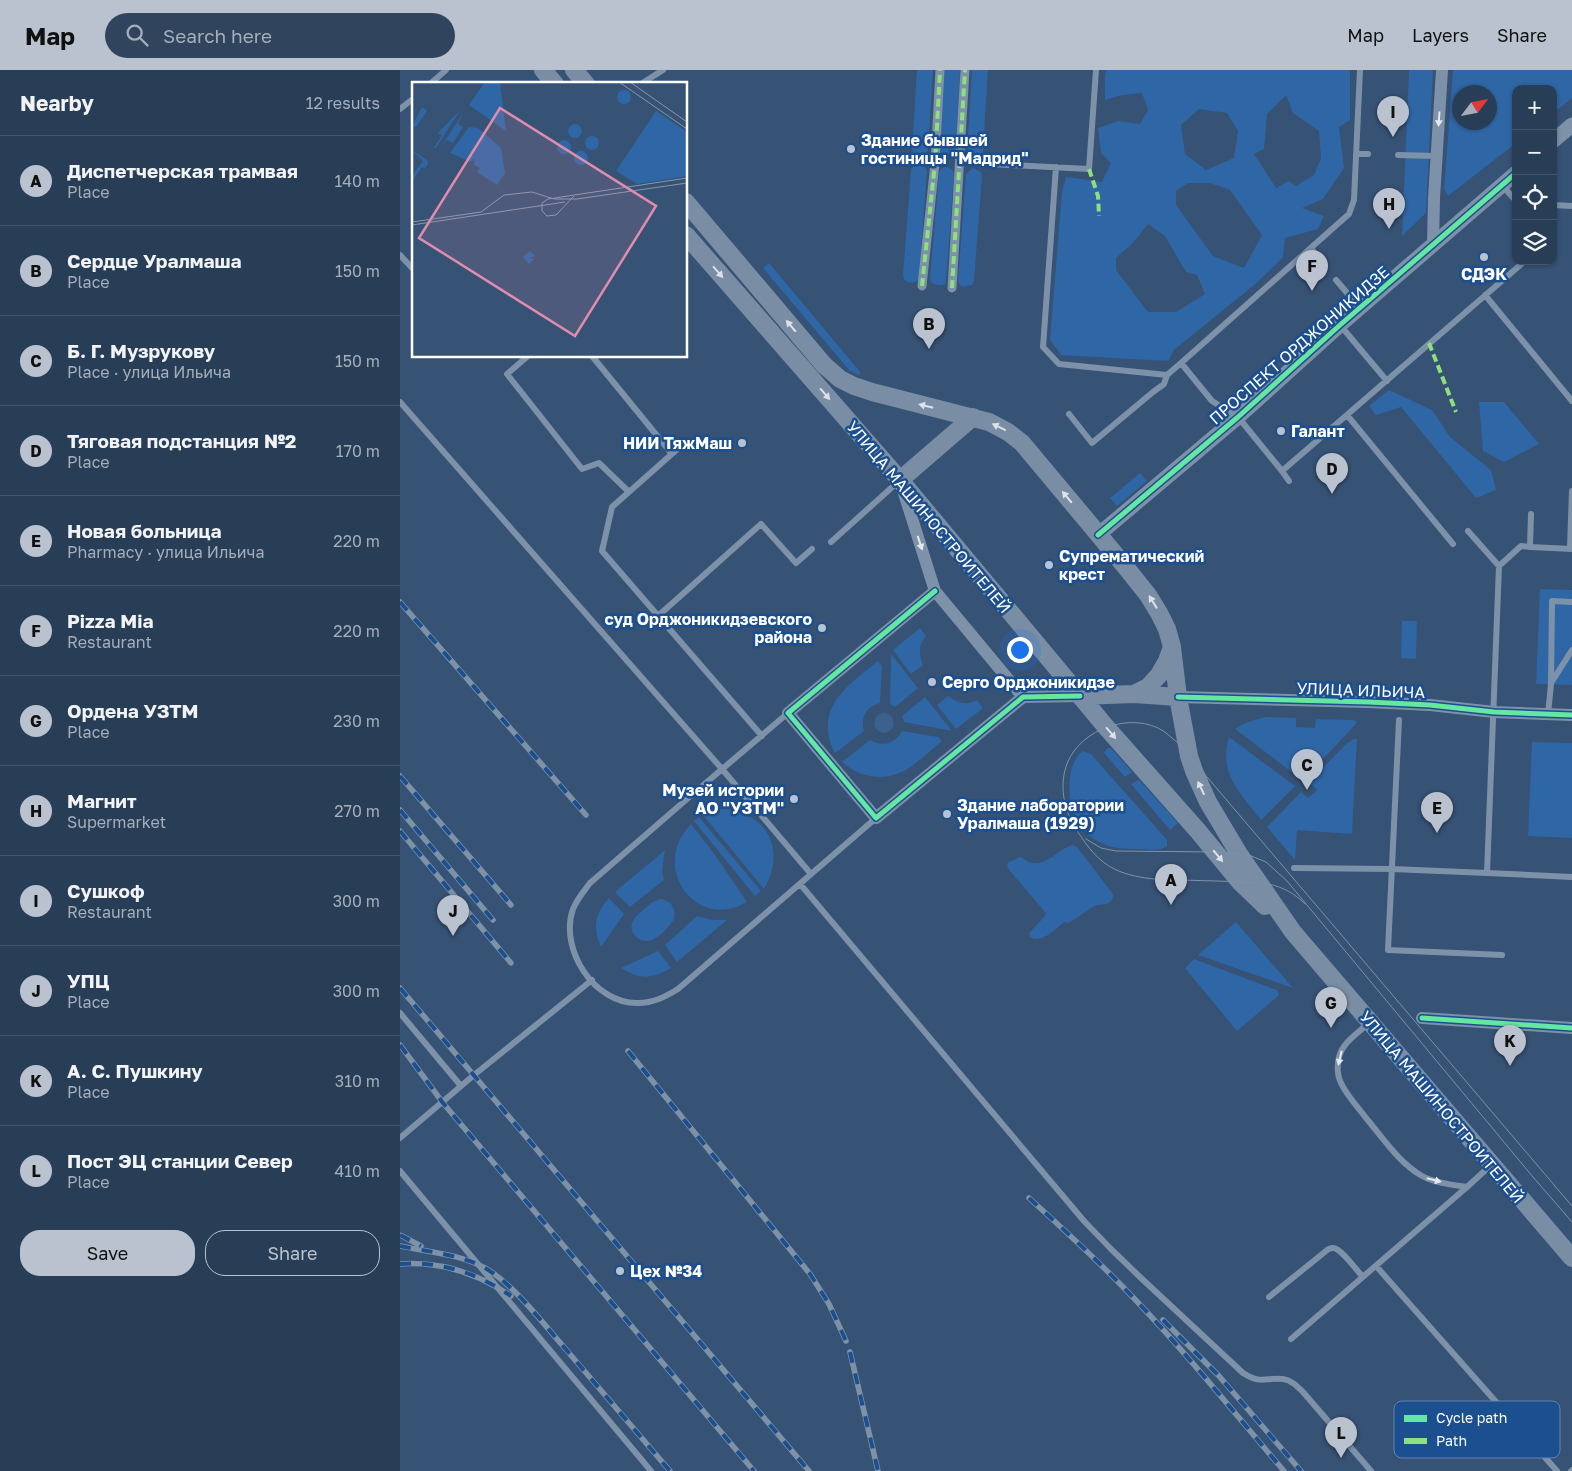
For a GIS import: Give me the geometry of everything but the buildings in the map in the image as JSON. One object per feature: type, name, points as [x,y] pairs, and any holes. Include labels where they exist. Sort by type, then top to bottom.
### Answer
[{"type":"main road","points":[[543,70],[553,82]]},
{"type":"main road","points":[[574,70],[584,82]]},
{"type":"main road","name":"УЛИЦА МАШИНОСТРОИТЕЛЕЙ","points":[[688,204],[824,365],[840,379],[872,392],[973,417],[999,427],[1015,437],[1098,535],[1148,595],[1163,621],[1172,647],[1178,697],[1189,756],[1199,786],[1239,854],[1293,932],[1572,1258]]},
{"type":"main road","name":"УЛИЦА МАШИНОСТРОИТЕЛЕЙ","points":[[688,237],[900,480],[1080,696],[1240,882],[1293,932]]},
{"type":"main road","points":[[900,480],[973,417]]},
{"type":"main road","points":[[1134,694],[1148,687],[1159,675],[1172,647]]},
{"type":"main road","points":[[1080,696],[1134,694],[1178,697]]},
{"type":"street","points":[[922,286],[935,163],[940,70]]},
{"type":"street","points":[[952,288],[966,70]]},
{"type":"street","points":[[1433,245],[1436,156],[1442,70]]},
{"type":"street","points":[[1557,138],[1572,125]]},
{"type":"street","name":"ПРОСПЕКТ ОРДЖОНИКИДЗЕ","points":[[1098,535],[1238,417],[1340,325],[1515,175]]},
{"type":"street","points":[[900,480],[936,591],[1023,697]]},
{"type":"street","points":[[936,591],[788,713],[876,818],[1023,697],[1080,696]]},
{"type":"street","name":"УЛИЦА ИЛЬИЧА","points":[[1178,697],[1368,702],[1430,705],[1494,712],[1572,715]]},
{"type":"street","points":[[1422,1018],[1572,1028]]},
{"type":"lane","points":[[432,82],[446,70]]},
{"type":"lane","points":[[645,82],[663,70]]},
{"type":"lane","points":[[991,164],[1089,169],[1096,70]]},
{"type":"lane","points":[[1069,414],[1092,443],[1164,384],[1167,374],[1349,214],[1354,200],[1360,70]]},
{"type":"lane","points":[[400,109],[412,100]]},
{"type":"lane","points":[[1356,154],[1368,154]]},
{"type":"lane","points":[[1398,155],[1436,156]]},
{"type":"lane","points":[[1056,167],[1044,348],[1059,364],[1167,374]]},
{"type":"lane","points":[[1502,185],[1512,196]]},
{"type":"lane","points":[[1557,205],[1572,206]]},
{"type":"lane","points":[[1310,248],[1318,257]]},
{"type":"lane","points":[[400,255],[412,268]]},
{"type":"lane","points":[[1282,471],[1520,265]]},
{"type":"lane","points":[[1336,280],[1360,308]]},
{"type":"lane","points":[[1485,295],[1572,402]]},
{"type":"lane","points":[[1340,325],[1387,381]]},
{"type":"lane","points":[[526,358],[507,374],[582,469],[599,463],[630,492]]},
{"type":"lane","points":[[594,358],[672,454]]},
{"type":"lane","points":[[1181,363],[1212,401],[1238,417],[1289,481]]},
{"type":"lane","points":[[400,402],[722,769],[811,874]]},
{"type":"lane","points":[[1347,415],[1453,544]]},
{"type":"lane","points":[[682,445],[612,507],[602,552],[762,736]]},
{"type":"lane","points":[[831,542],[900,480]]},
{"type":"lane","points":[[1499,566],[1520,546],[1571,549],[1572,490]]},
{"type":"lane","points":[[1530,547],[1531,514]]},
{"type":"lane","points":[[658,616],[761,524],[796,563],[812,549]]},
{"type":"lane","points":[[1468,531],[1499,566],[1487,873]]},
{"type":"lane","points":[[1548,714],[1551,684],[1552,601],[1572,602]]},
{"type":"lane","points":[[1551,684],[1572,650]]},
{"type":"lane","points":[[788,713],[590,884],[579,897],[573,909],[570,923],[570,940],[573,953],[592,980],[610,996],[638,1004],[656,1001],[678,990],[876,818]]},
{"type":"lane","points":[[1399,720],[1388,950],[1502,955]]},
{"type":"lane","points":[[1294,868],[1392,869],[1572,877]]},
{"type":"lane","points":[[800,884],[1058,1192],[1111,1249],[1244,1373],[1252,1378],[1263,1381],[1282,1379],[1293,1383],[1303,1392],[1370,1471]]},
{"type":"lane","points":[[400,1138],[592,980]]},
{"type":"lane","points":[[400,1013],[461,1086]]},
{"type":"lane","points":[[1370,1022],[1344,1044],[1339,1055],[1338,1075],[1341,1084],[1402,1161],[1410,1168],[1424,1177],[1467,1187]]},
{"type":"lane","points":[[1290,1339],[1492,1165]]},
{"type":"lane","points":[[400,1171],[650,1471]]},
{"type":"lane","points":[[1269,1298],[1331,1248],[1336,1248],[1341,1252],[1363,1277]]},
{"type":"lane","points":[[1376,1266],[1495,1401]]},
{"type":"lane","points":[[1546,1458],[1557,1471]]},
{"type":"shaded area","points":[[917,70],[933,70],[928,150],[922,156],[913,153],[912,149]]},
{"type":"shaded area","points":[[944,70],[960,70],[956,149],[954,153],[947,155],[942,153],[940,148]]},
{"type":"shaded area","points":[[972,70],[988,70],[983,151],[982,155],[975,157],[969,155],[967,150]]},
{"type":"shaded area","points":[[1106,70],[1350,70],[1350,120],[1339,127],[1344,168],[1323,199],[1302,208],[1324,216],[1318,229],[1285,238],[1283,258],[1254,285],[1174,350],[1168,361],[1061,355],[1050,340],[1062,191],[1066,177],[1102,182],[1111,163],[1101,153],[1098,128],[1118,121],[1140,124],[1148,110],[1142,93],[1122,95],[1105,100]],"holes":[[[1286,95],[1293,113],[1319,131],[1321,158],[1314,175],[1296,186],[1289,181],[1276,188],[1254,154],[1264,149],[1267,114]],[[1199,109],[1227,113],[1238,131],[1234,158],[1206,170],[1185,154],[1181,125]],[[1188,183],[1210,183],[1230,190],[1262,235],[1244,268],[1213,256],[1176,205],[1176,191]],[[1148,224],[1165,236],[1186,272],[1197,275],[1205,294],[1176,312],[1148,312],[1116,270],[1116,258],[1132,244]]]},
{"type":"shaded area","points":[[1409,70],[1433,70],[1426,213],[1402,236]]},
{"type":"shaded area","points":[[1453,70],[1572,70],[1572,98],[1557,110],[1557,85],[1512,85],[1512,146],[1448,196],[1444,189]]},
{"type":"shaded area","points":[[917,164],[924,166],[927,171],[919,277],[917,281],[910,283],[905,280],[903,275],[911,170]]},
{"type":"shaded area","points":[[945,167],[951,169],[954,174],[946,280],[945,284],[938,285],[931,282],[930,278],[939,173]]},
{"type":"shaded area","points":[[973,168],[981,172],[982,176],[974,281],[972,285],[962,287],[958,280],[966,174]]},
{"type":"shaded area","points":[[769,263],[861,373],[858,375],[850,371],[763,268]]},
{"type":"shaded area","points":[[1389,390],[1432,410],[1450,437],[1491,470],[1496,490],[1476,498],[1401,407],[1376,415],[1369,406]]},
{"type":"shaded area","points":[[1479,402],[1504,402],[1539,444],[1504,462],[1483,451]]},
{"type":"shaded area","points":[[1140,473],[1147,481],[1117,506],[1110,498]]},
{"type":"shaded area","points":[[1540,589],[1572,590],[1572,685],[1536,684]]},
{"type":"shaded area","points":[[1402,621],[1417,621],[1416,659],[1401,658]]},
{"type":"shaded area","points":[[920,628],[926,636],[920,650],[923,665],[911,674],[893,650]]},
{"type":"shaded area","points":[[891,654],[918,688],[895,707],[890,704]]},
{"type":"shaded area","points":[[878,661],[882,666],[880,703],[871,707],[865,713],[864,731],[835,753],[829,737],[828,723],[831,711],[845,689]]},
{"type":"shaded area","points":[[948,696],[962,703],[977,700],[983,708],[956,729],[937,705]]},
{"type":"shaded area","points":[[925,697],[952,731],[904,722],[902,716]]},
{"type":"shaded area","points":[[880,713],[888,713],[894,719],[894,727],[888,733],[880,733],[874,727],[874,719]]},
{"type":"shaded area","points":[[1265,717],[1296,718],[1296,727],[1315,728],[1316,719],[1357,721],[1318,764],[1313,760],[1297,776],[1235,729],[1245,723]]},
{"type":"shaded area","points":[[902,731],[938,737],[942,741],[909,768],[890,776],[868,776],[848,767],[842,762],[870,740],[884,744],[888,743],[896,739]]},
{"type":"shaded area","points":[[1229,737],[1295,786],[1261,820],[1233,782],[1229,772],[1226,750]]},
{"type":"shaded area","points":[[1357,739],[1352,834],[1297,830],[1295,860],[1267,827],[1301,792],[1308,798],[1317,790],[1309,782],[1346,744]]},
{"type":"shaded area","points":[[1532,742],[1572,743],[1572,838],[1528,836]]},
{"type":"shaded area","points":[[1111,748],[1132,772],[1125,777],[1105,754],[1104,752]]},
{"type":"shaded area","points":[[1083,751],[1091,754],[1167,840],[1167,846],[1154,850],[1114,847],[1099,842],[1084,830],[1075,815],[1069,788],[1070,775],[1077,756]]},
{"type":"shaded area","points":[[1139,780],[1178,823],[1170,830],[1131,784]]},
{"type":"shaded area","points":[[722,809],[738,811],[751,817],[761,825],[768,836],[773,848],[773,861],[771,875],[764,889],[703,815]]},
{"type":"shaded area","points":[[699,817],[761,891],[755,896],[694,821]]},
{"type":"shaded area","points":[[691,824],[713,852],[747,902],[728,909],[711,909],[696,902],[684,890],[677,875],[675,859],[679,841]]},
{"type":"shaded area","points":[[1073,845],[1077,847],[1113,894],[1112,899],[1108,903],[1095,906],[1068,923],[1064,922],[1043,937],[1034,939],[1030,937],[1029,933],[1046,913],[1009,870],[1007,865],[1009,862],[1020,857],[1030,862],[1039,863],[1050,859]]},
{"type":"shaded area","points":[[665,850],[662,871],[664,880],[630,907],[615,892]]},
{"type":"shaded area","points":[[609,898],[624,914],[601,947],[596,933],[596,921]]},
{"type":"shaded area","points":[[662,899],[669,902],[673,907],[675,914],[673,921],[655,939],[648,941],[640,940],[632,931],[633,921],[651,903]]},
{"type":"shaded area","points":[[697,916],[713,920],[727,920],[677,962],[665,945]]},
{"type":"shaded area","points":[[1236,922],[1293,988],[1198,955]]},
{"type":"shaded area","points":[[658,951],[671,968],[646,977],[634,975],[621,968]]},
{"type":"shaded area","points":[[1194,959],[1277,990],[1279,994],[1237,1031],[1185,968]]},
{"type":"tram line","points":[[1305,904],[1288,891],[1268,884],[1151,879],[1121,872],[1109,866],[1090,849],[1068,814],[1064,797],[1063,779],[1070,757],[1089,736],[1102,729],[1130,723],[1145,724],[1158,728],[1179,744],[1572,1206]]},
{"type":"tram line","points":[[1086,839],[1101,848],[1116,851],[1215,852],[1249,855],[1266,862],[1287,881],[1572,1222]]},
{"type":"railway","points":[[400,602],[586,815]]},
{"type":"railway","points":[[400,776],[511,905]]},
{"type":"railway","points":[[400,810],[493,920]]},
{"type":"railway","points":[[400,831],[511,963]]},
{"type":"railway","points":[[400,988],[809,1471]]},
{"type":"railway","points":[[400,1045],[443,1103],[754,1471]]},
{"type":"railway","points":[[628,1051],[810,1274],[829,1304],[846,1341]]},
{"type":"railway","points":[[1029,1198],[1112,1275],[1144,1309],[1185,1354],[1284,1471]]},
{"type":"railway","points":[[400,1235],[421,1246]]},
{"type":"railway","points":[[400,1246],[444,1254],[475,1263],[506,1283],[536,1315],[670,1471]]},
{"type":"railway","points":[[400,1264],[430,1264],[458,1270],[485,1281],[511,1296]]},
{"type":"railway","points":[[1163,1320],[1219,1376],[1301,1471]]},
{"type":"railway","points":[[850,1352],[878,1471]]},
{"type":"marked path","points":[[922,286],[935,163],[940,70]]},
{"type":"marked path","points":[[952,288],[965,70]]},
{"type":"marked path","points":[[1089,169],[1098,196],[1099,216]]},
{"type":"marked path","points":[[1429,343],[1456,412]]},
{"type":"cycle path","points":[[1098,535],[1238,417],[1340,325],[1514,175]]},
{"type":"cycle path","points":[[935,591],[788,713],[876,818],[1023,697],[1080,696]]},
{"type":"cycle path","points":[[1178,697],[1368,702],[1430,705],[1494,712],[1572,715]]},
{"type":"cycle path","points":[[1422,1018],[1572,1028]]},
{"type":"place","name":"Сушкоф","points":[[1393,137]]},
{"type":"place","name":"Здание бывшей гостиницы \"Мадрид\"","points":[[851,149]]},
{"type":"place","name":"Магнит","points":[[1389,229]]},
{"type":"place","name":"СДЭК","points":[[1484,257]]},
{"type":"place","name":"Pizza Mia","points":[[1312,291]]},
{"type":"place","name":"Сердце Уралмаша","points":[[929,349]]},
{"type":"place","name":"Галант","points":[[1281,431]]},
{"type":"place","name":"НИИ ТяжМаш","points":[[742,443]]},
{"type":"place","name":"Тяговая подстанция №2","points":[[1332,494]]},
{"type":"place","name":"Супрематический крест","points":[[1049,565]]},
{"type":"place","name":"суд Орджоникидзевского района","points":[[822,628]]},
{"type":"place","name":"Серго Орджоникидзе","points":[[932,682]]},
{"type":"place","name":"Б. Г. Музрукову","points":[[1307,790]]},
{"type":"place","name":"Музей истории АО \"УЗТМ\"","points":[[794,799]]},
{"type":"place","name":"Здание лаборатории Уралмаша (1929)","points":[[947,814]]},
{"type":"place","name":"Новая больница","points":[[1437,833]]},
{"type":"place","name":"Диспетчерская трамвая","points":[[1171,905]]},
{"type":"place","name":"УПЦ","points":[[453,936]]},
{"type":"place","name":"Ордена УЗТМ","points":[[1331,1028]]},
{"type":"place","name":"А. С. Пушкину","points":[[1510,1066]]},
{"type":"place","name":"Цех №34","points":[[620,1271]]},
{"type":"place","name":"Пост ЭЦ станции Север","points":[[1341,1458]]}]
